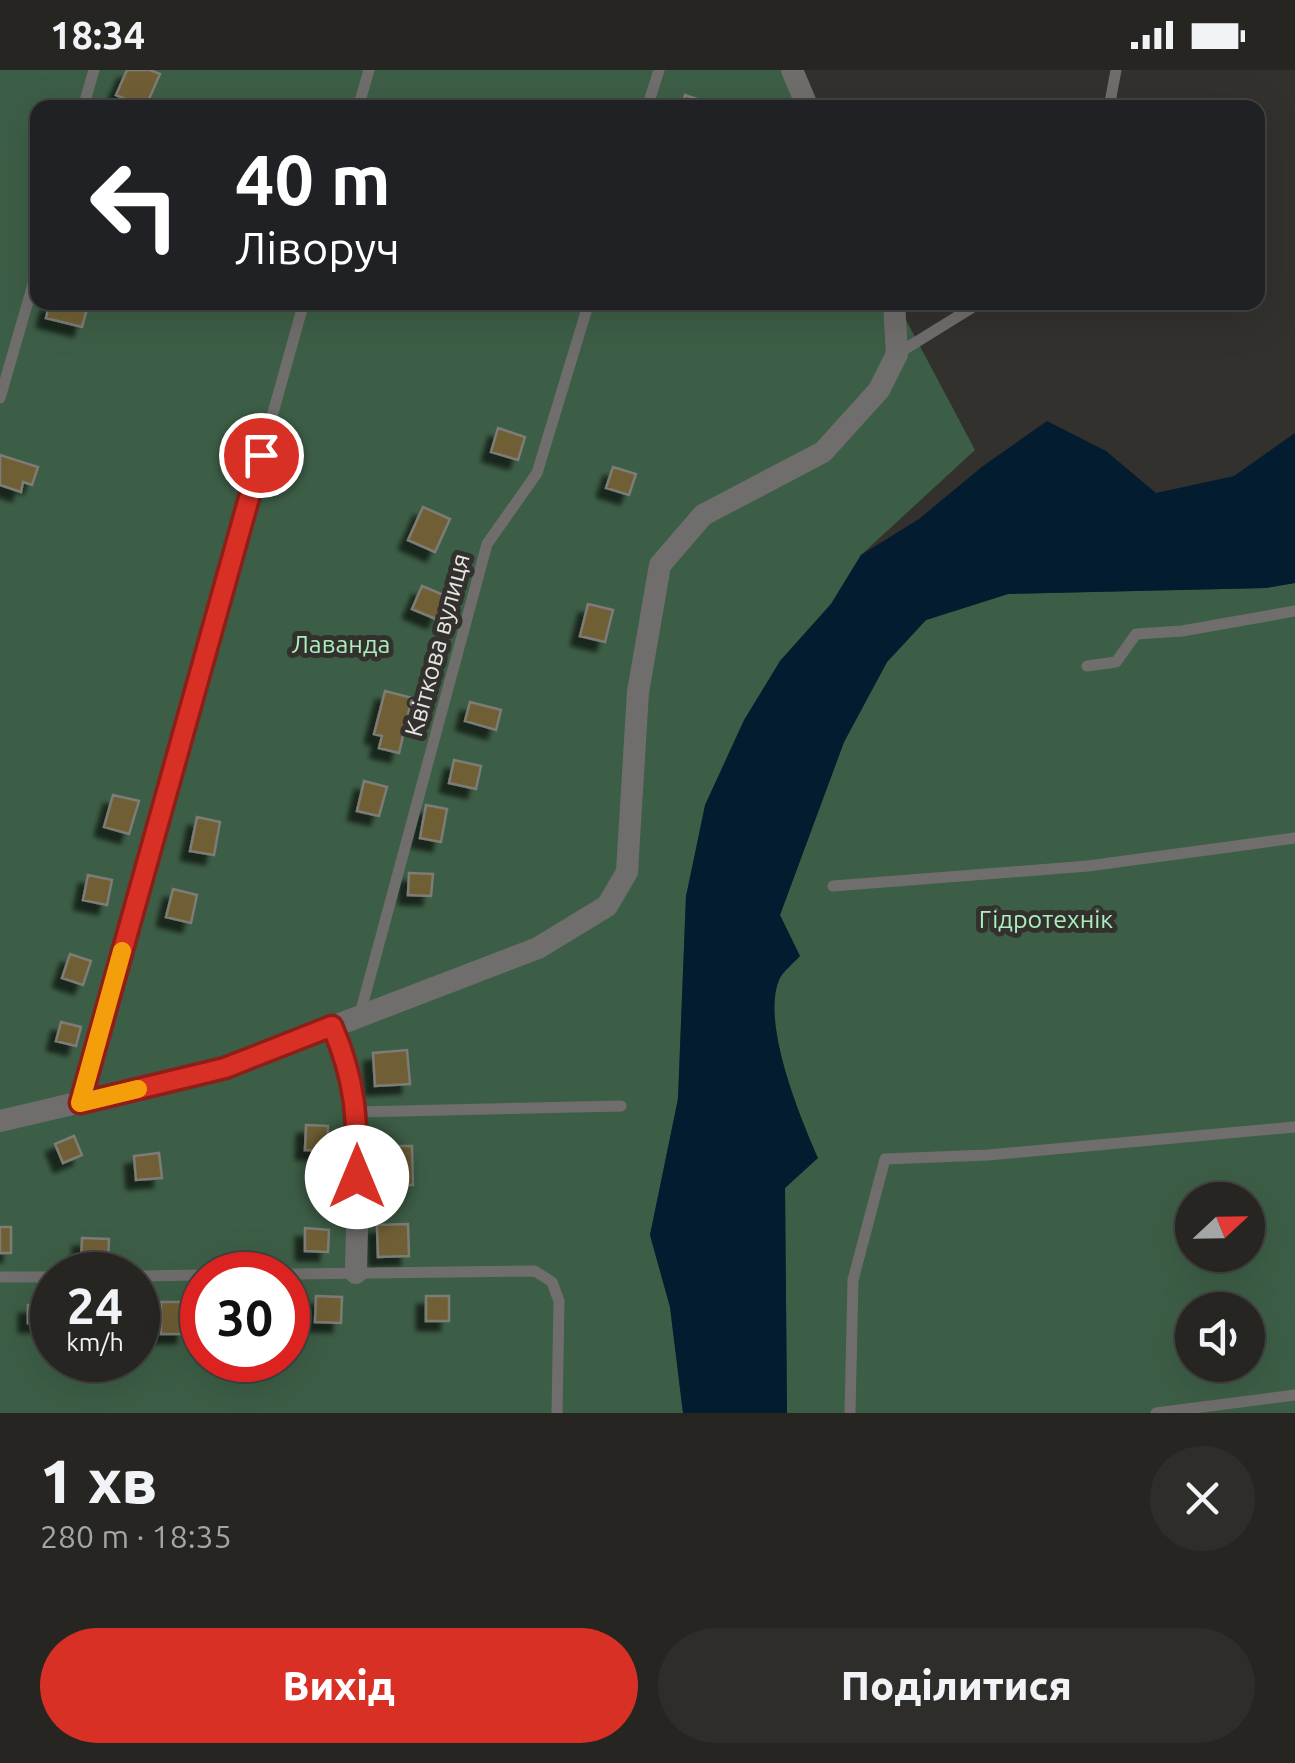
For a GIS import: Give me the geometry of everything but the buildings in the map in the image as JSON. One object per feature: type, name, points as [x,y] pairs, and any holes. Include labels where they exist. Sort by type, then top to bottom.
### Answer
[{"type":"street","points":[[792,70],[805,100]]},
{"type":"street","points":[[0,1121],[225,1068],[538,948],[607,906],[627,872],[638,692],[660,564],[703,516],[823,452],[879,390],[898,354],[895,310]]},
{"type":"street","points":[[332,1026],[346,1058],[357,1112],[356,1274]]},
{"type":"lane","points":[[85,100],[94,70]]},
{"type":"lane","points":[[360,100],[369,70]]},
{"type":"lane","points":[[650,100],[659,70]]},
{"type":"lane","points":[[1110,100],[1116,70]]},
{"type":"lane","points":[[0,398],[30,295]]},
{"type":"lane","points":[[80,1103],[302,310]]},
{"type":"lane","name":"Квіткова вулиця","points":[[360,1014],[487,544],[537,474],[587,310]]},
{"type":"lane","points":[[898,354],[967,310]]},
{"type":"lane","points":[[1087,666],[1116,662],[1136,634],[1295,611]]},
{"type":"lane","points":[[833,886],[1088,866],[1295,838]]},
{"type":"lane","points":[[357,1112],[622,1106]]},
{"type":"lane","points":[[850,1413],[853,1280],[885,1159],[1008,1153],[1295,1128]]},
{"type":"lane","points":[[310,1274],[535,1272],[552,1282],[558,1301],[557,1413]]},
{"type":"lane","points":[[0,1277],[30,1276]]},
{"type":"lane","points":[[1156,1413],[1295,1394]]},
{"type":"green space","name":"Лаванда","points":[[0,70],[781,70],[795,100],[30,100],[30,310],[901,310],[975,450],[861,555],[831,604],[780,661],[686,896],[678,1099],[650,1235],[670,1307],[683,1413],[0,1413]]},
{"type":"green space","name":"Гідротехнік","points":[[1295,583],[1295,1413],[787,1413],[785,1188],[817,1157],[785,1070],[775,1020],[780,977],[799,956],[780,915],[844,742],[887,662],[926,620],[1008,594],[1266,588]]},
{"type":"water","points":[[1047,421],[1106,451],[1156,493],[1234,476],[1295,433],[1295,583],[1266,588],[1008,594],[926,620],[887,662],[844,742],[780,915],[800,956],[779,980],[775,1020],[785,1070],[818,1158],[785,1188],[787,1413],[683,1413],[670,1307],[650,1235],[678,1099],[686,896],[705,805],[744,720],[780,661],[831,604],[861,555],[919,519],[983,466]]},
{"type":"slow traffic","points":[[122,951],[80,1103],[138,1089]]},
{"type":"route","points":[[261,455],[80,1103],[225,1068],[332,1026],[346,1058],[357,1112],[357,1177]]}]
